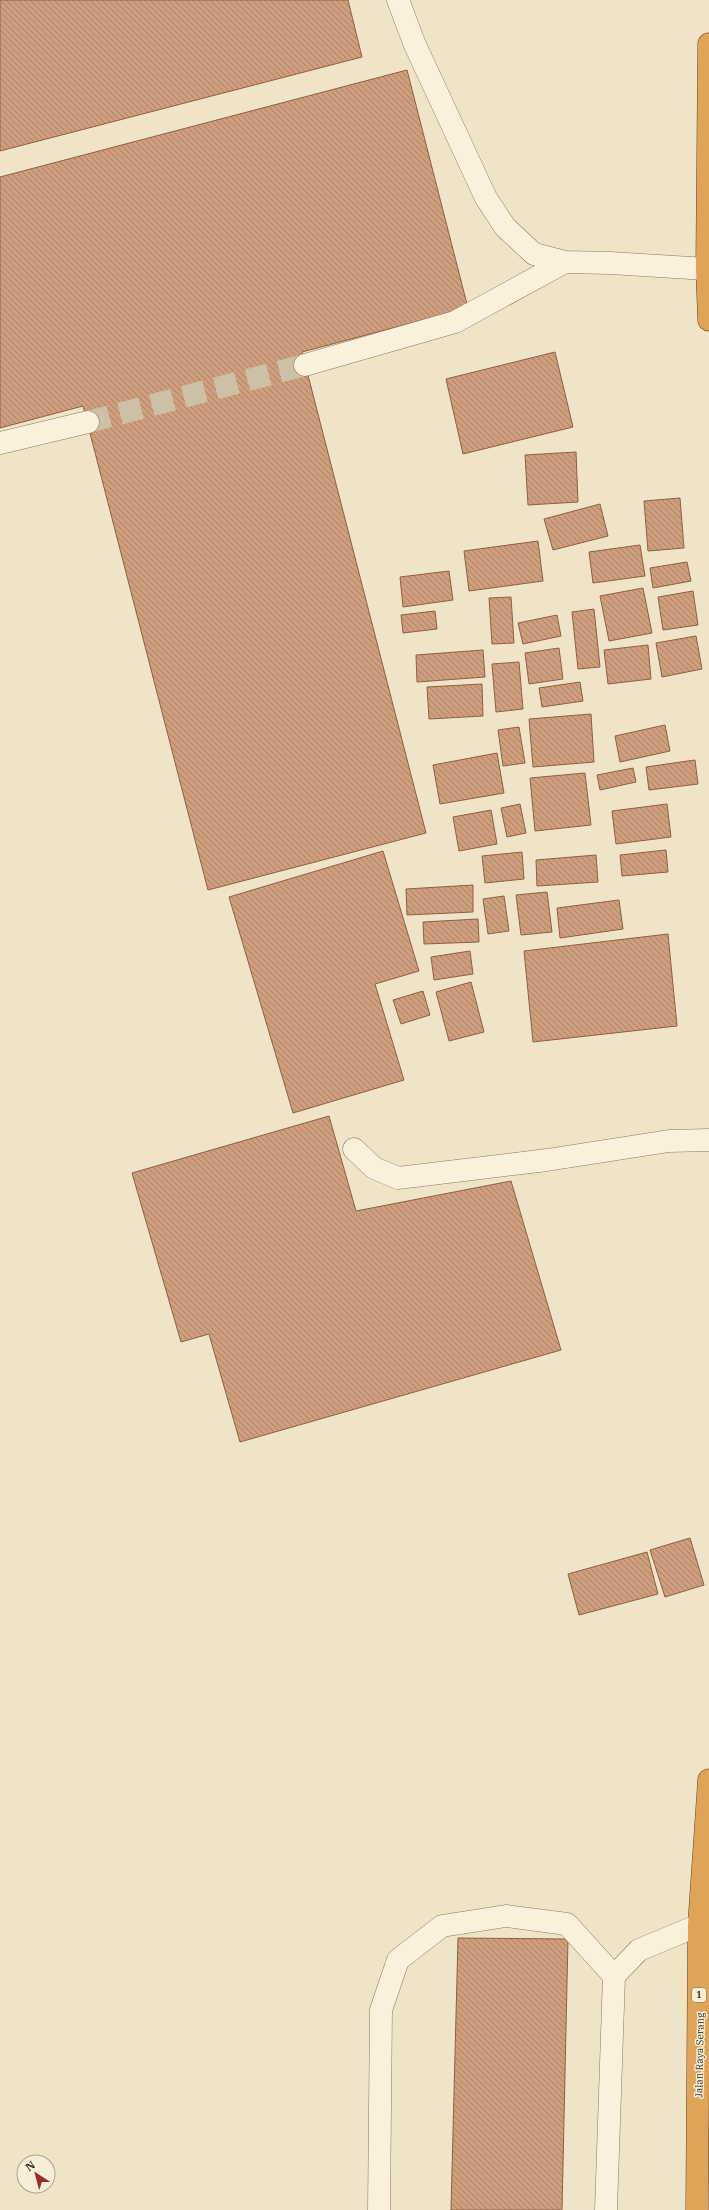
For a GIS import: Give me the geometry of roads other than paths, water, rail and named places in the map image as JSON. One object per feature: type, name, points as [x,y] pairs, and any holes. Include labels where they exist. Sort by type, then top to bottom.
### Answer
[{"type":"highway","points":[[709,44],[707,270],[709,320]]},
{"type":"highway","name":"Jalan Raya Serang","points":[[697,2210],[704,1963],[699,1925],[709,1780]]},
{"type":"lane","points":[[398,0],[415,45],[486,198],[505,227],[534,254],[565,262],[610,263],[707,270]]},
{"type":"lane","points":[[305,365],[455,322],[565,262]]},
{"type":"lane","points":[[0,443],[88,422]]},
{"type":"lane","points":[[354,1149],[374,1168],[398,1178],[547,1160],[669,1141],[709,1140]]},
{"type":"lane","points":[[378,2210],[381,2010],[398,1960],[442,1926],[506,1916],[567,1924],[614,1976]]},
{"type":"lane","points":[[606,2210],[614,1976],[639,1950],[699,1925]]},
{"type":"tunnel","points":[[88,422],[305,365]]}]
